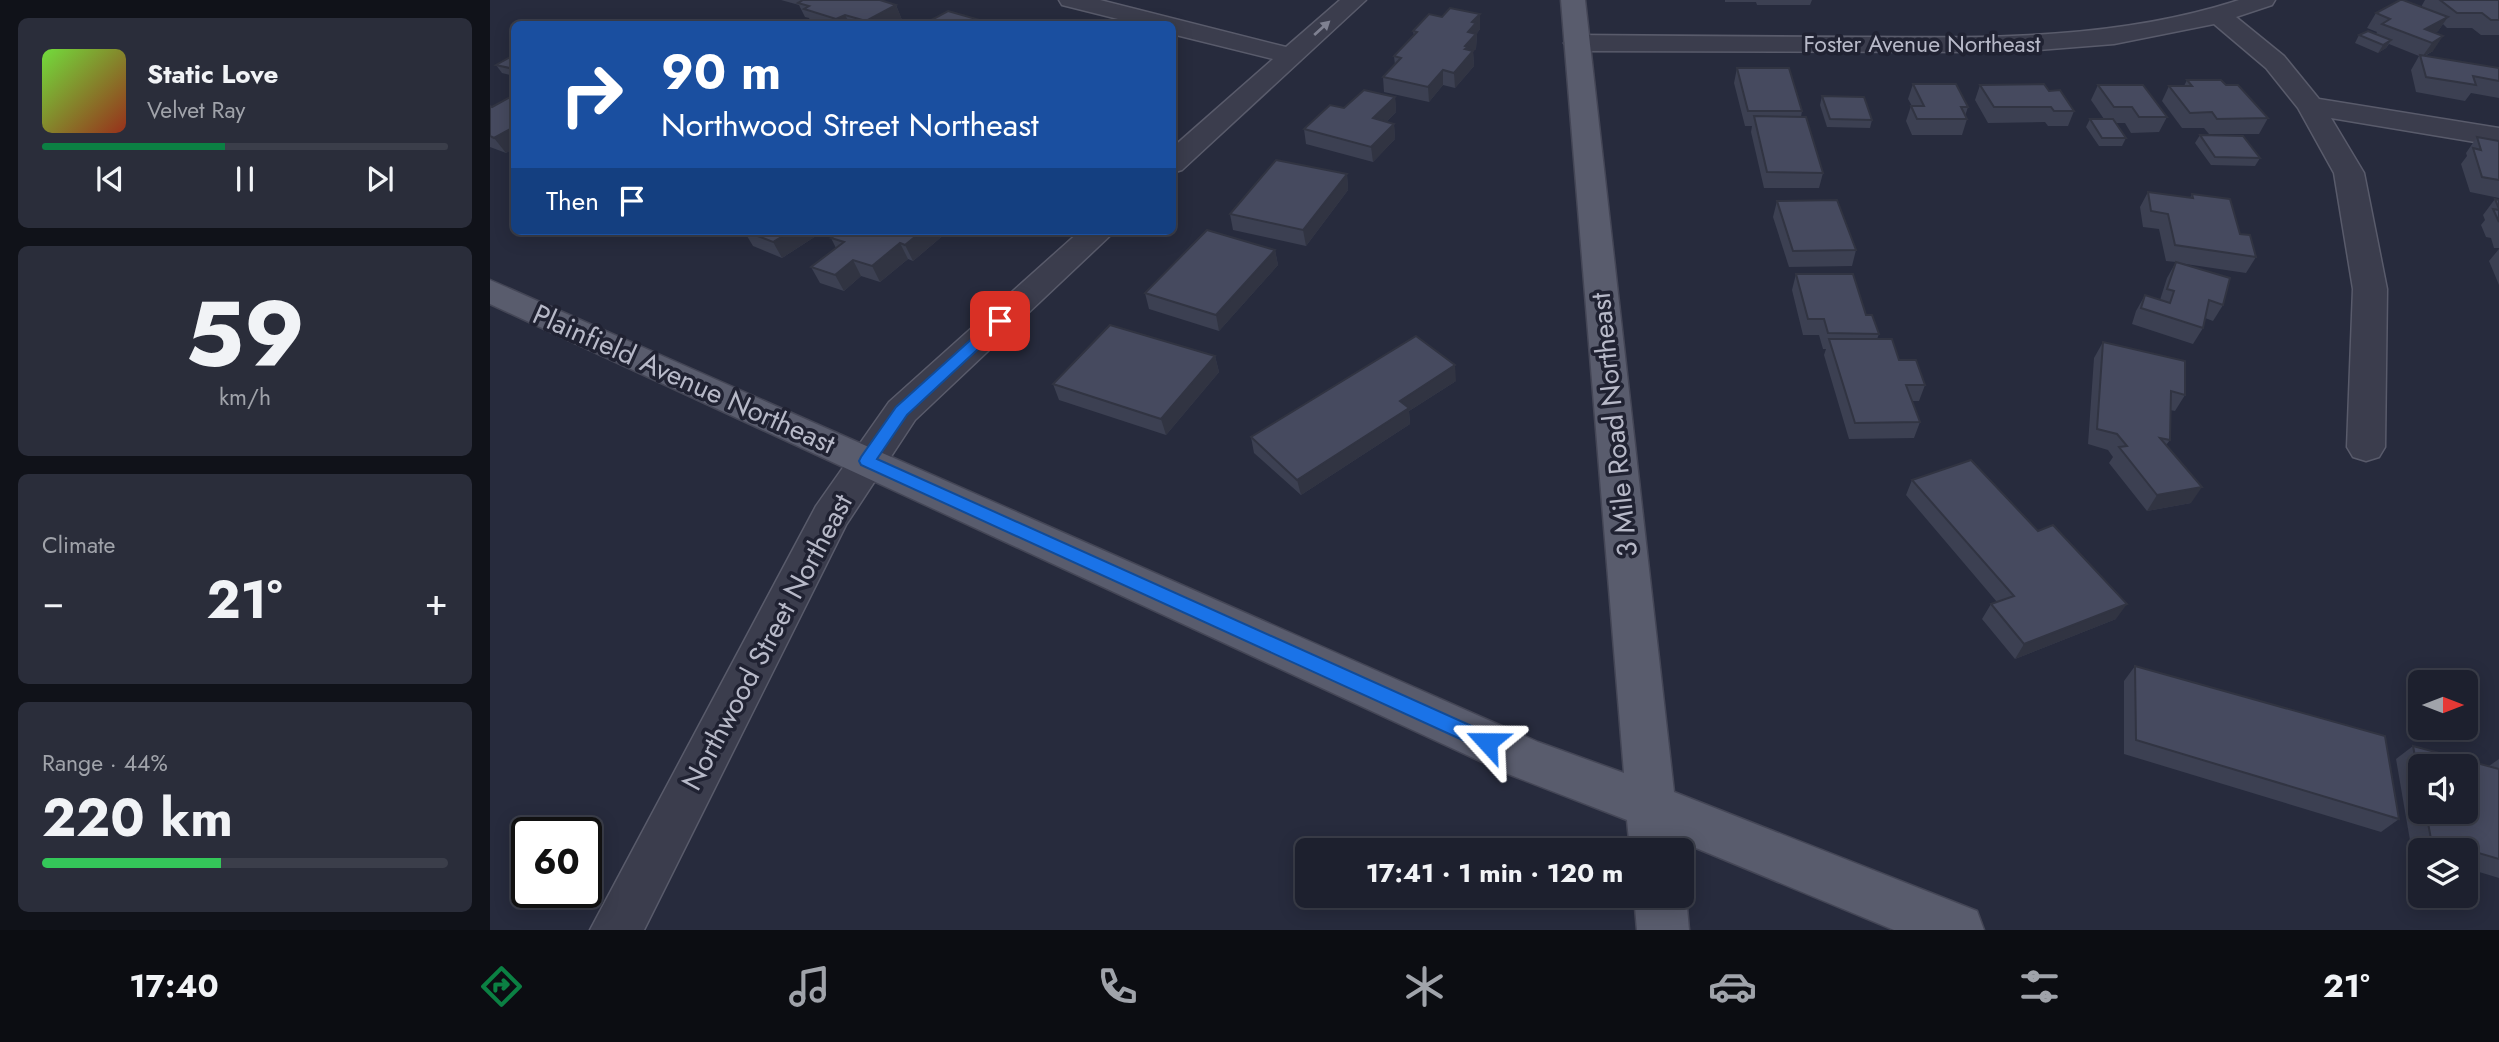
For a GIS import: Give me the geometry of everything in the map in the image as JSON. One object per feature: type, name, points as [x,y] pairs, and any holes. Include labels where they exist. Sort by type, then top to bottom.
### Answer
[{"type":"main road","name":"3 Mile Road Northeast","points":[[1573,0],[1653,828]]},
{"type":"main road","name":"Plainfield Avenue Northeast","points":[[490,291],[1525,760],[1653,828],[1958,930]]},
{"type":"main road","points":[[1661,908],[1663,930]]},
{"type":"street","points":[[1071,0],[1154,21]]},
{"type":"street","points":[[1176,160],[1354,0]]},
{"type":"street","name":"Foster Avenue Northeast","points":[[1577,43],[1956,46],[2051,43],[2220,16],[2263,0]]},
{"type":"street","points":[[2220,16],[2275,62],[2310,106],[2349,173],[2370,289],[2365,447]]},
{"type":"street","points":[[1176,27],[1290,56]]},
{"type":"street","points":[[2310,106],[2499,137]]},
{"type":"street","name":"Northwood Street Northeast","points":[[616,930],[830,517],[867,461],[902,411],[1095,235]]},
{"type":"building","points":[[803,0],[880,0],[896,5],[866,21],[845,15],[836,19],[804,9],[809,6],[798,3]]},
{"type":"building","points":[[2400,0],[2448,17],[2425,29],[2443,36],[2432,43],[2382,24],[2390,19],[2376,13]]},
{"type":"building","points":[[2440,0],[2499,0],[2499,20],[2491,20],[2482,13],[2457,13]]},
{"type":"building","points":[[1450,8],[1480,14],[1472,22],[1476,23],[1468,32],[1476,34],[1465,46],[1468,47],[1465,49],[1473,51],[1454,73],[1443,70],[1428,87],[1383,77],[1401,58],[1394,56],[1417,32],[1413,31],[1429,14],[1442,17]]},
{"type":"building","points":[[948,11],[983,21],[930,21]]},
{"type":"building","points":[[2368,31],[2391,40],[2383,45],[2359,35]]},
{"type":"building","points":[[2420,55],[2499,68],[2499,81],[2473,76],[2476,85],[2426,77]]},
{"type":"building","points":[[511,57],[511,68],[496,65]]},
{"type":"building","points":[[1737,68],[1789,68],[1802,111],[1748,111]]},
{"type":"building","points":[[2187,80],[2221,80],[2226,85],[2238,85],[2268,118],[2217,119],[2212,112],[2190,113],[2169,86],[2192,86]]},
{"type":"building","points":[[1913,84],[1956,84],[1968,107],[1961,107],[1967,119],[1917,119],[1911,106],[1924,106]]},
{"type":"building","points":[[2044,84],[2049,91],[2060,90],[2074,111],[2054,111],[2051,107],[1994,107],[1980,85]]},
{"type":"building","points":[[2098,85],[2143,85],[2167,117],[2139,117],[2132,107],[2114,107]]},
{"type":"building","points":[[1364,90],[1395,97],[1373,118],[1394,124],[1371,147],[1304,129],[1330,105],[1344,108]]},
{"type":"building","points":[[1822,96],[1864,97],[1872,120],[1830,119]]},
{"type":"building","points":[[511,97],[511,129],[494,138],[490,136],[490,106]]},
{"type":"building","points":[[1754,116],[1806,117],[1823,173],[1767,172]]},
{"type":"building","points":[[2090,119],[2113,119],[2126,138],[2102,138]]},
{"type":"building","points":[[2200,135],[2243,136],[2260,158],[2215,157]]},
{"type":"building","points":[[2477,137],[2499,141],[2499,180],[2482,177],[2473,148],[2481,150]]},
{"type":"building","points":[[1276,160],[1347,174],[1303,230],[1230,214]]},
{"type":"building","points":[[2148,192],[2193,198],[2192,194],[2230,199],[2240,234],[2250,235],[2256,257],[2175,245],[2168,214],[2151,211]]},
{"type":"building","points":[[1837,200],[1856,250],[1793,251],[1777,201]]},
{"type":"building","points":[[2493,209],[2499,210],[2499,222]]},
{"type":"building","points":[[1207,230],[1275,250],[1216,315],[1145,293]]},
{"type":"building","points":[[755,235],[784,235],[773,242]]},
{"type":"building","points":[[835,235],[917,235],[905,245],[900,243],[872,266],[853,260],[835,275],[811,267],[844,242],[831,238]]},
{"type":"building","points":[[2176,262],[2230,278],[2223,305],[2209,300],[2203,328],[2141,308],[2145,295],[2170,303],[2174,291],[2167,289]]},
{"type":"building","points":[[1796,274],[1853,274],[1866,315],[1872,315],[1879,334],[1828,333],[1824,319],[1808,319]]},
{"type":"building","points":[[1110,325],[1215,356],[1161,419],[1053,384]]},
{"type":"building","points":[[1416,336],[1455,365],[1400,401],[1409,408],[1297,480],[1251,437]]},
{"type":"building","points":[[1829,339],[1892,339],[1899,360],[1916,360],[1925,385],[1906,385],[1920,422],[1855,423]]},
{"type":"building","points":[[2103,342],[2185,361],[2185,395],[2171,391],[2170,440],[2160,438],[2202,487],[2157,495],[2119,447],[2127,446],[2117,434],[2097,429]]},
{"type":"building","points":[[1971,460],[2038,531],[2053,525],[2127,604],[2024,644],[1991,604],[2014,596],[1912,480]]},
{"type":"building","points":[[2135,666],[2385,736],[2399,819],[2136,740]]},
{"type":"building","points":[[2413,746],[2443,754],[2415,754]]},
{"type":"building","points":[[2478,763],[2499,769],[2499,859],[2478,853],[2478,838],[2431,838],[2428,824],[2478,824]]},
{"type":"route","points":[[1000,321],[902,411],[867,461],[1487,742]]}]
